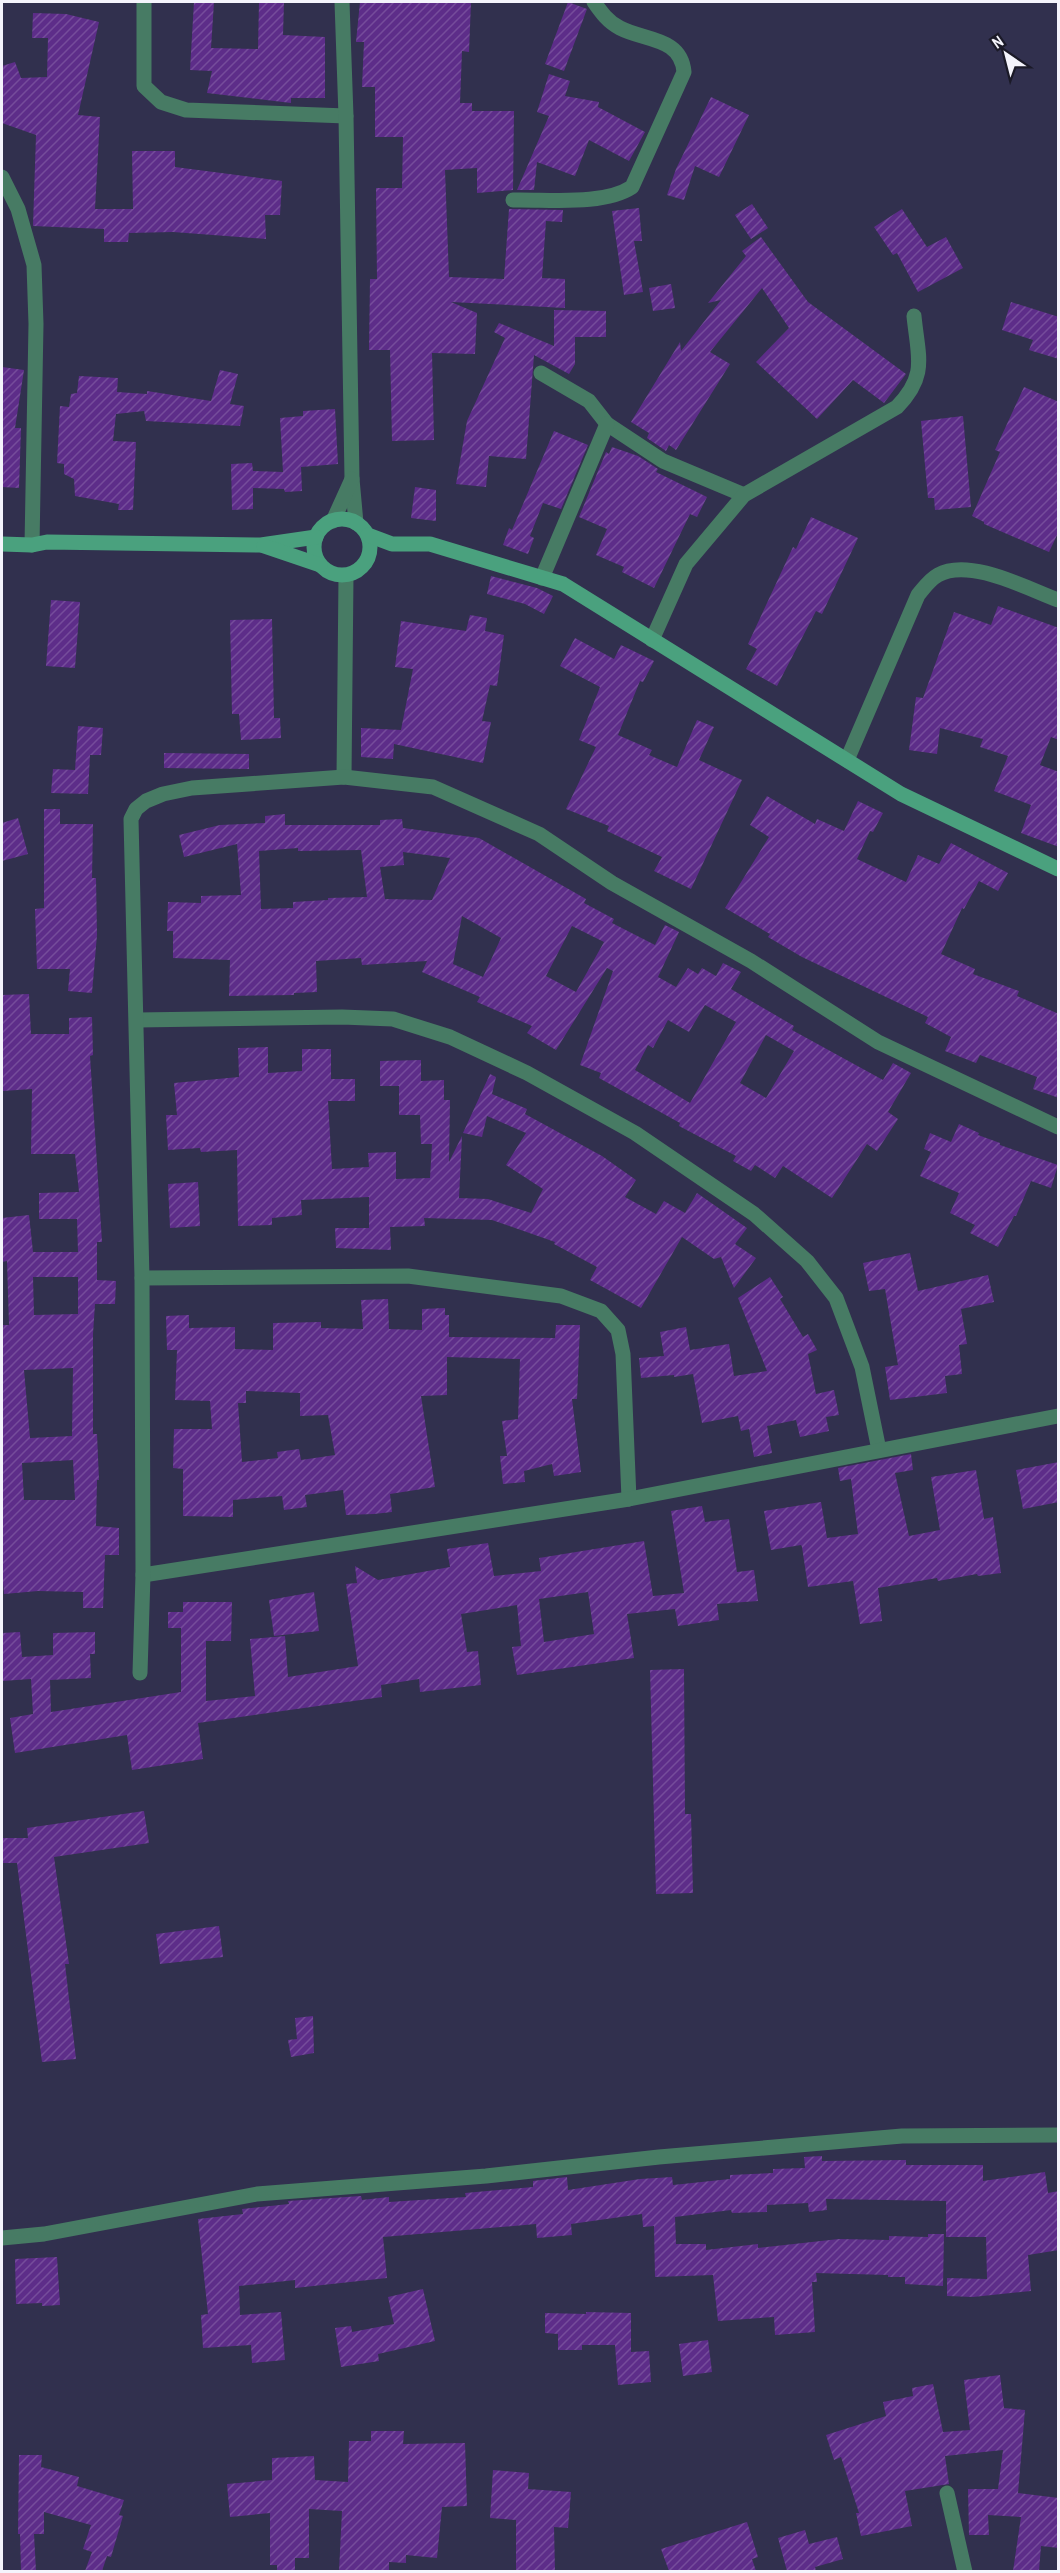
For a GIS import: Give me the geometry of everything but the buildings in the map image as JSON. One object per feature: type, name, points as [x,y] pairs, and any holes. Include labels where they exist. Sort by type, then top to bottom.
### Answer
[{"type":"street","points":[[144,2],[144,86],[161,102],[186,110],[346,116]]},
{"type":"street","points":[[342,2],[352,480],[356,523]]},
{"type":"street","points":[[513,200],[592,199],[621,194],[632,187],[684,72],[683,62],[678,52],[669,44],[620,28],[602,15],[594,2]]},
{"type":"street","points":[[2,177],[18,209],[34,265],[36,324],[32,545]]},
{"type":"street","points":[[652,640],[686,564],[744,495],[897,407],[912,392],[919,370],[914,316]]},
{"type":"street","points":[[541,373],[589,401],[608,424],[663,461],[744,495]]},
{"type":"street","points":[[542,578],[608,424]]},
{"type":"street","points":[[333,521],[352,480]]},
{"type":"street","points":[[320,565],[314,546],[316,537],[322,527],[333,521],[345,519],[356,523],[368,536],[392,544],[430,544],[563,584],[900,794],[1059,869]]},
{"type":"street","points":[[261,545],[320,565],[326,571],[346,576],[356,573],[364,566],[369,556],[368,536]]},
{"type":"street","points":[[2,544],[32,545],[47,542],[261,545],[316,537]]},
{"type":"street","points":[[369,556],[392,544]]},
{"type":"street","points":[[847,759],[918,595],[927,583],[939,574],[957,569],[982,572],[1059,600]]},
{"type":"street","points":[[344,777],[346,576]]},
{"type":"street","points":[[140,1673],[143,1575],[142,1278],[131,819],[136,809],[146,801],[163,794],[192,788],[344,777],[433,787],[539,834],[612,883],[751,961],[878,1042],[1059,1127]]},
{"type":"street","points":[[137,1020],[342,1017],[393,1019],[450,1037],[527,1073],[635,1133],[753,1214],[807,1261],[836,1298],[862,1367],[879,1450]]},
{"type":"street","points":[[142,1278],[408,1276],[561,1296],[601,1311],[618,1330],[622,1354],[628,1499]]},
{"type":"street","points":[[143,1575],[628,1499],[1059,1416]]},
{"type":"street","points":[[2,2238],[44,2234],[257,2194],[486,2176],[658,2157],[902,2136],[1059,2135]]},
{"type":"street","points":[[946,2493],[964,2571]]}]
